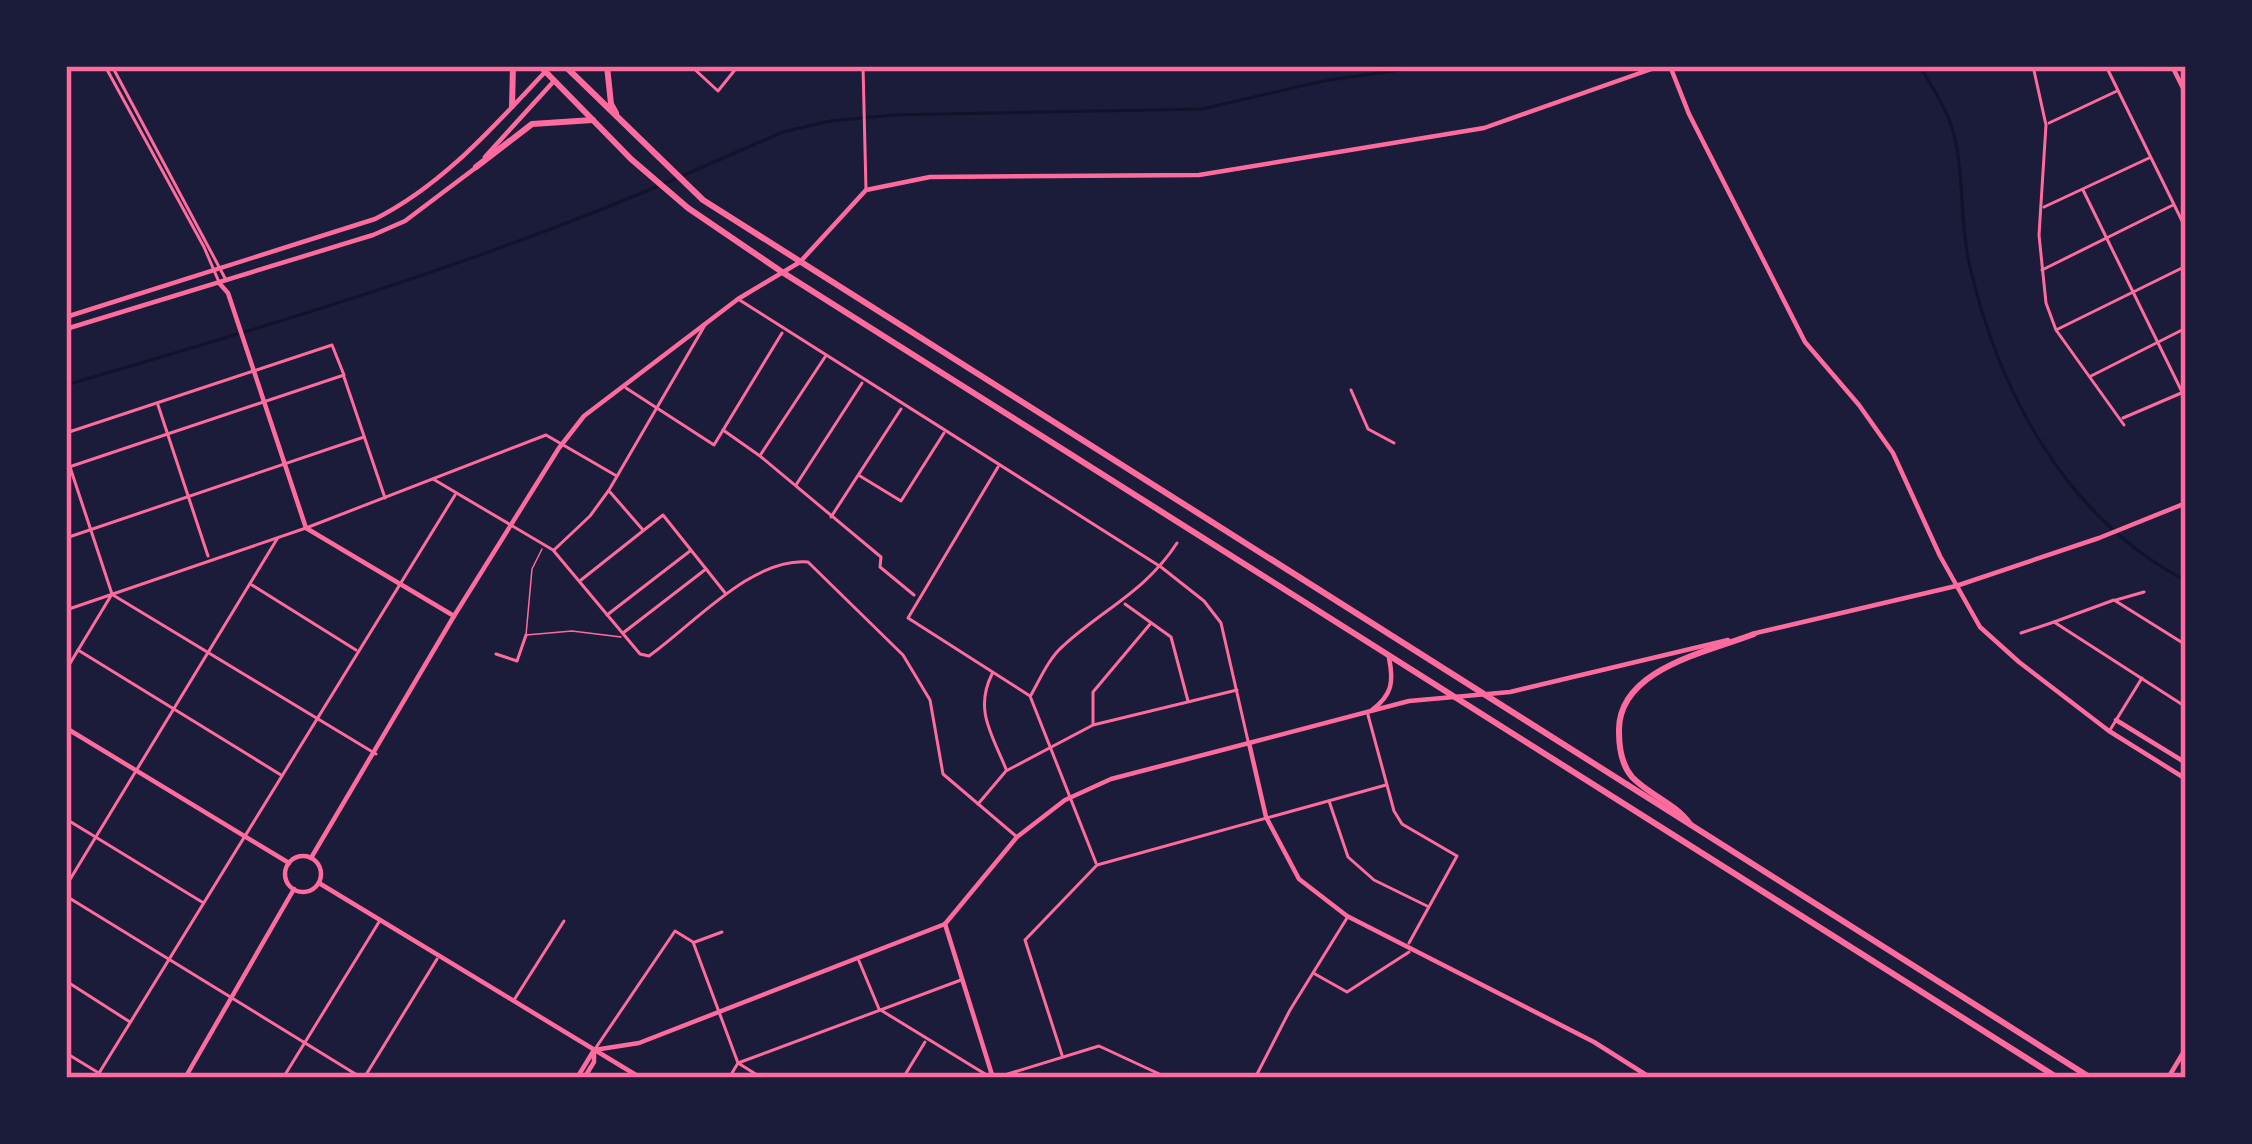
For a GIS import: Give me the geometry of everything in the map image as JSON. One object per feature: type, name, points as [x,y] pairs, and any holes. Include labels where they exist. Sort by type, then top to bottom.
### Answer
[{"type":"main road","points":[[512,106],[513,66]]},
{"type":"main road","points":[[607,66],[611,104],[621,122]]},
{"type":"main road","points":[[554,81],[568,67],[703,200],[2092,1078]]},
{"type":"main road","points":[[546,68],[631,159],[688,208],[782,272],[2058,1078]]},
{"type":"main road","points":[[476,167],[532,124],[593,120]]},
{"type":"main road","points":[[1692,827],[1684,815],[1633,778],[1622,762],[1618,721],[1623,705],[1652,676],[1754,634]]},
{"type":"street","points":[[109,66],[228,292],[306,528],[454,616]]},
{"type":"street","points":[[691,66],[718,91],[738,66]]},
{"type":"street","points":[[311,858],[454,616],[584,416],[739,299],[800,262],[866,190],[930,177],[1199,175],[1484,128],[1660,66]]},
{"type":"street","points":[[1670,66],[1805,342],[1893,453],[1980,627],[2109,731],[2186,779]]},
{"type":"street","points":[[2106,66],[2186,229]]},
{"type":"street","points":[[2172,66],[2186,94]]},
{"type":"street","points":[[863,67],[866,190]]},
{"type":"street","points":[[2034,67],[2046,125],[2041,209],[2046,303],[2056,330],[2124,425]]},
{"type":"street","points":[[66,317],[375,219],[404,205],[466,154],[546,68]]},
{"type":"street","points":[[66,329],[223,283],[405,221],[476,167],[554,81]]},
{"type":"street","points":[[2046,125],[2118,90]]},
{"type":"street","points":[[2041,209],[2151,157]]},
{"type":"street","points":[[2083,190],[2186,400]]},
{"type":"street","points":[[2042,269],[2174,205]]},
{"type":"street","points":[[2056,330],[2186,266]]},
{"type":"street","points":[[739,299],[1161,567],[1204,601],[1221,623],[1266,818],[1299,879],[1347,916],[1594,1042],[1652,1078]]},
{"type":"street","points":[[553,550],[590,516],[609,490],[705,324]]},
{"type":"street","points":[[2089,377],[2186,328]]},
{"type":"street","points":[[622,386],[714,445],[783,331]]},
{"type":"street","points":[[66,433],[332,346],[386,498]]},
{"type":"street","points":[[760,456],[825,357]]},
{"type":"street","points":[[68,468],[344,375]]},
{"type":"street","points":[[795,487],[863,382]]},
{"type":"street","points":[[1351,390],[1368,428],[1394,443]]},
{"type":"street","points":[[2121,418],[2184,392]]},
{"type":"street","points":[[158,404],[209,559]]},
{"type":"street","points":[[830,518],[902,406]]},
{"type":"street","points":[[723,430],[880,557],[880,567],[917,597]]},
{"type":"street","points":[[859,475],[901,501],[944,433]]},
{"type":"street","points":[[66,610],[306,528],[546,435],[615,475]]},
{"type":"street","points":[[66,538],[364,437]]},
{"type":"street","points":[[66,455],[112,594],[376,754]]},
{"type":"street","points":[[998,466],[908,619],[1030,697],[1096,865]]},
{"type":"street","points":[[433,479],[553,550],[623,636],[640,654],[649,656],[764,568],[808,562],[903,655],[930,700],[943,774],[1017,837]]},
{"type":"street","points":[[609,490],[643,531]]},
{"type":"street","points":[[98,1075],[456,493]]},
{"type":"street","points":[[594,1050],[639,1043],[945,924],[1017,837],[1069,799],[1111,779],[1409,701],[1485,696],[1956,586],[2099,538],[2186,502]]},
{"type":"street","points":[[580,581],[663,515],[728,596]]},
{"type":"street","points":[[66,886],[278,537]]},
{"type":"street","points":[[1030,697],[1061,647],[1123,602],[1161,567],[1177,543]]},
{"type":"street","points":[[607,615],[692,550]]},
{"type":"street","points":[[623,636],[706,568]]},
{"type":"street","points":[[250,584],[358,651]]},
{"type":"street","points":[[2021,633],[2144,592]]},
{"type":"street","points":[[66,670],[112,594]]},
{"type":"street","points":[[2114,600],[2186,645]]},
{"type":"street","points":[[1123,602],[1171,637],[1188,702]]},
{"type":"street","points":[[2054,622],[2186,707]]},
{"type":"street","points":[[1093,725],[1093,692],[1150,623]]},
{"type":"street","points":[[496,654],[518,661],[526,635]]},
{"type":"street","points":[[78,650],[281,775]]},
{"type":"street","points":[[1368,713],[1386,700],[1392,688],[1388,652]]},
{"type":"street","points":[[992,674],[981,695],[983,712],[1006,771]]},
{"type":"street","points":[[2109,731],[2142,678]]},
{"type":"street","points":[[977,806],[1006,771],[1093,725],[1237,690]]},
{"type":"street","points":[[1313,973],[1347,992],[1410,947],[1457,856],[1402,824],[1368,713]]},
{"type":"street","points":[[2116,720],[2186,763]]},
{"type":"street","points":[[66,728],[290,863]]},
{"type":"street","points":[[1062,1055],[1025,940],[1096,865],[1386,784]]},
{"type":"street","points":[[1329,800],[1348,857],[1374,880],[1429,907]]},
{"type":"street","points":[[66,819],[203,902]]},
{"type":"street","points":[[302,856],[311,858],[320,869],[319,884],[308,892],[294,889],[286,877],[290,863],[302,856]]},
{"type":"street","points":[[319,884],[641,1078]]},
{"type":"street","points":[[185,1078],[294,889]]},
{"type":"street","points":[[66,896],[363,1078],[438,957]]},
{"type":"street","points":[[1255,1078],[1347,916]]},
{"type":"street","points":[[283,1078],[380,920]]},
{"type":"street","points":[[513,1002],[564,922]]},
{"type":"street","points":[[945,924],[993,1078]]},
{"type":"street","points":[[581,1078],[594,1050],[674,931],[693,942],[738,1063],[762,1078]]},
{"type":"street","points":[[693,942],[722,932]]},
{"type":"street","points":[[858,958],[879,1009],[993,1078],[1099,1046],[1168,1078]]},
{"type":"street","points":[[729,1078],[738,1063],[962,980]]},
{"type":"street","points":[[66,981],[131,1022]]},
{"type":"street","points":[[903,1078],[926,1041]]},
{"type":"street","points":[[2168,1078],[2186,1048]]},
{"type":"street","points":[[66,1053],[107,1078]]},
{"type":"lane","points":[[544,545],[532,569],[526,635],[572,631],[623,636]]},
{"type":"waterway","points":[[684,175],[783,132],[830,121],[893,115],[1202,109],[1323,81],[1429,66]]},
{"type":"waterway","points":[[1920,66],[1953,131],[1970,267],[1983,315],[2020,406],[2073,488],[2106,523],[2144,555],[2186,581]]},
{"type":"waterway","points":[[66,385],[450,266],[675,179]]}]
